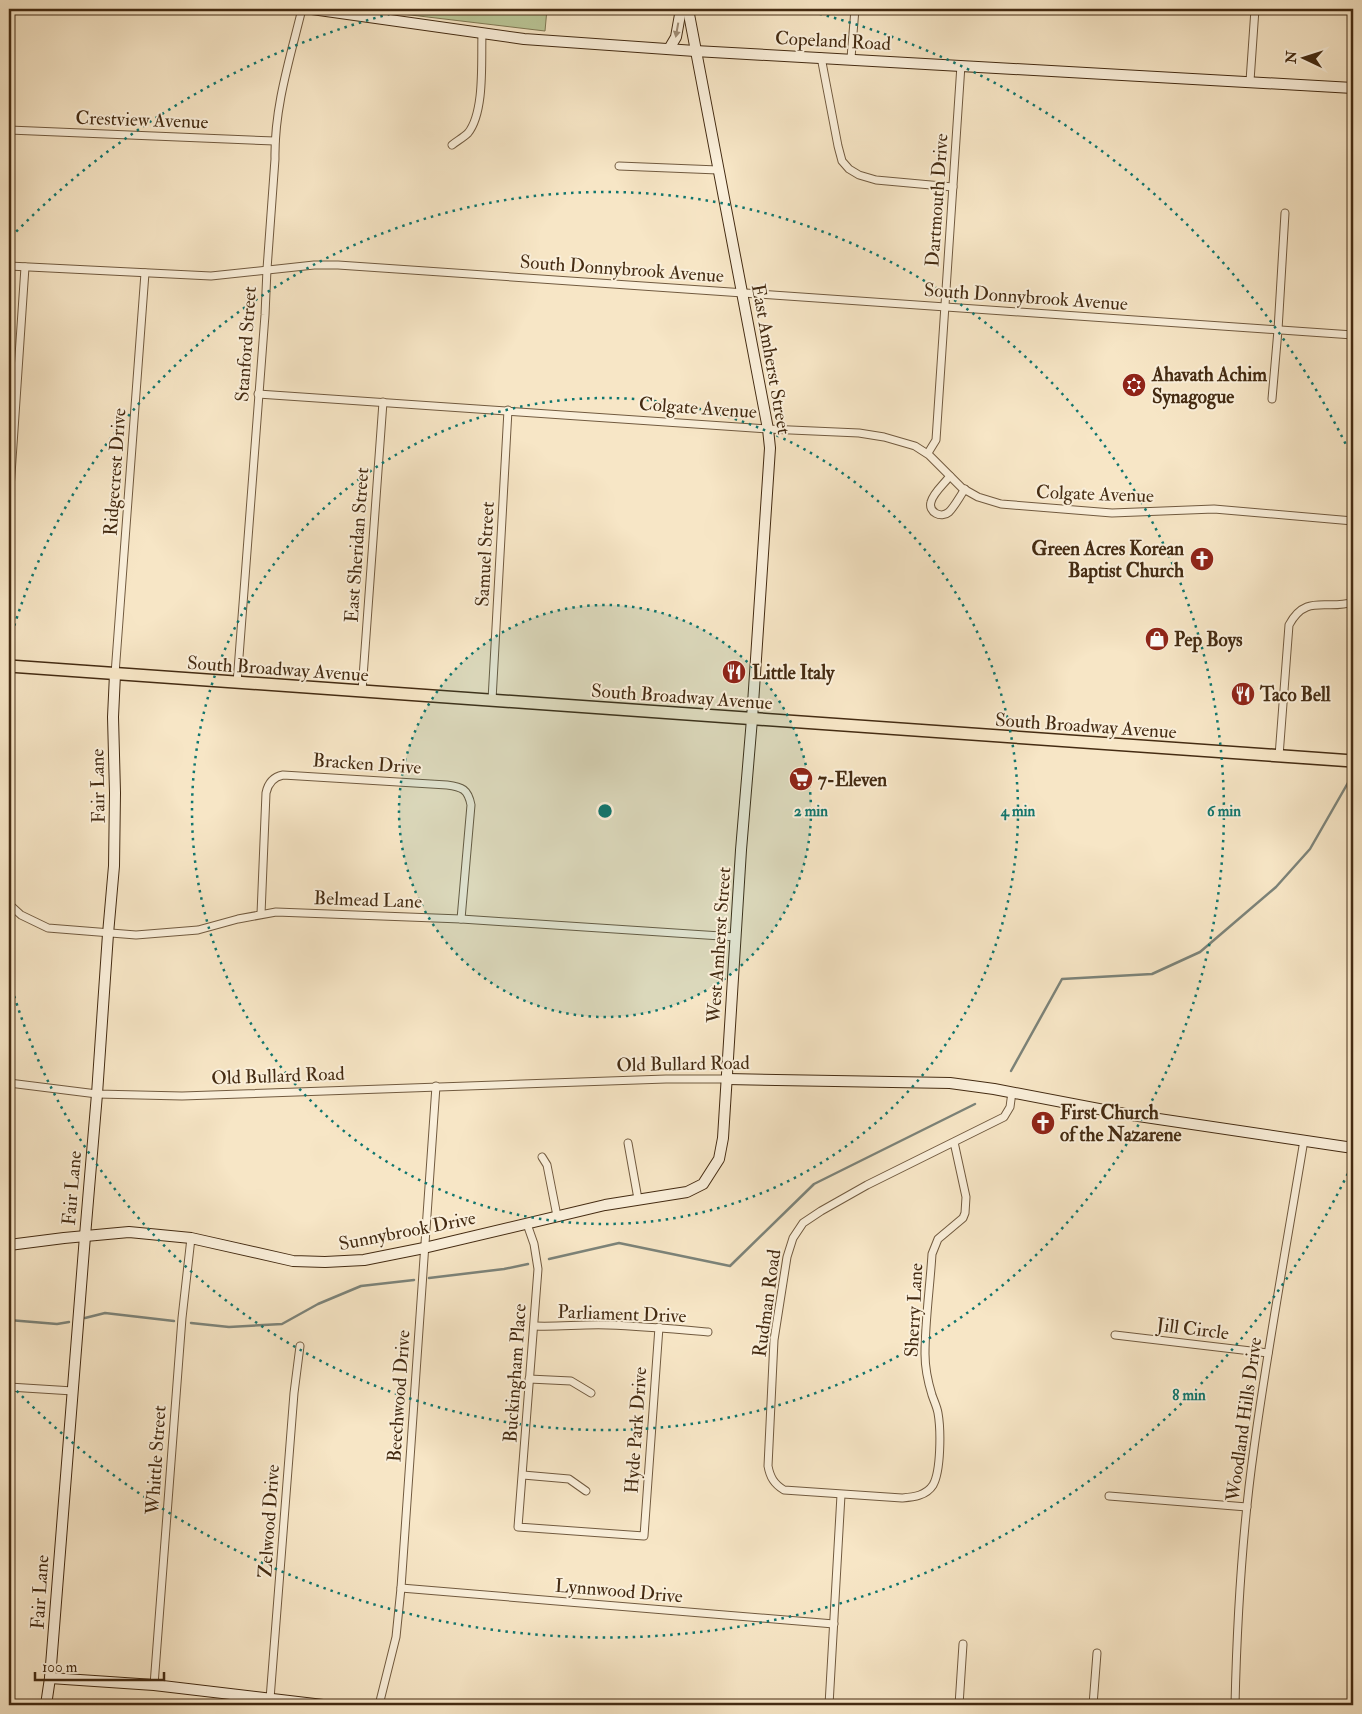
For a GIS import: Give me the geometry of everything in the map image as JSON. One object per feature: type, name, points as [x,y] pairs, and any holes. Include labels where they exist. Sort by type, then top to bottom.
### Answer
[{"type":"main road","name":"South Broadway Avenue","points":[[9,666],[1353,761]]},
{"type":"street","name":"Stanford Street","points":[[237,683],[265,315],[275,141],[279,104],[302,9]]},
{"type":"street","name":"Copeland Road","points":[[312,9],[382,14],[482,34],[524,39],[695,51],[851,58],[1353,88]]},
{"type":"street","points":[[669,49],[676,37],[681,9]]},
{"type":"street","name":"East Amherst Street","points":[[688,9],[768,429],[770,448],[752,719]]},
{"type":"street","points":[[851,58],[855,9]]},
{"type":"street","points":[[1250,81],[1254,9]]},
{"type":"street","points":[[452,144],[467,134],[478,114],[482,34]]},
{"type":"street","points":[[820,57],[838,146],[842,161],[849,169],[859,175],[876,180],[953,187]]},
{"type":"street","name":"Dartmouth Drive","points":[[928,454],[936,440],[961,65]]},
{"type":"street","name":"Crestview Avenue","points":[[9,130],[275,141]]},
{"type":"street","points":[[619,166],[718,170]]},
{"type":"street","points":[[1272,399],[1285,213]]},
{"type":"street","name":"South Donnybrook Avenue","points":[[9,266],[211,276],[314,264],[338,265],[1353,335]]},
{"type":"street","points":[[9,504],[25,267]]},
{"type":"street","name":"Ridgecrest Drive","points":[[115,674],[145,274]]},
{"type":"street","name":"Colgate Avenue","points":[[258,394],[768,429],[848,432],[884,437],[915,446],[928,454],[965,489],[995,503],[1117,513],[1214,509],[1353,521]]},
{"type":"street","name":"East Sheridan Street","points":[[362,691],[383,402]]},
{"type":"street","name":"Samuel Street","points":[[492,700],[508,410]]},
{"type":"street","points":[[950,476],[931,500],[931,507],[934,512],[940,515],[949,512],[965,489]]},
{"type":"street","points":[[1279,756],[1289,625],[1301,609],[1310,605],[1353,602]]},
{"type":"street","name":"Fair Lane","points":[[46,1705],[50,1678],[97,1094],[114,849],[113,717],[115,674]]},
{"type":"street","name":"West Amherst Street","points":[[713,1171],[722,1148],[742,839],[752,719]]},
{"type":"street","name":"Bracken Drive","points":[[261,914],[266,793],[272,779],[283,774],[447,785],[458,786],[465,790],[471,805],[461,919]]},
{"type":"street","name":"Belmead Lane","points":[[9,904],[21,915],[48,928],[108,934],[136,935],[198,930],[276,912],[461,919],[736,937]]},
{"type":"street","name":"Old Bullard Road","points":[[9,1083],[97,1094],[182,1096],[666,1079],[950,1084],[1012,1092],[1125,1114],[1353,1148]]},
{"type":"street","name":"Beechwood Drive","points":[[379,1705],[396,1637],[401,1588],[436,1086]]},
{"type":"street","name":"Rudman Road","points":[[841,1495],[784,1490],[777,1485],[768,1471],[774,1340],[787,1257],[792,1238],[803,1223],[867,1185],[1004,1117],[1010,1107],[1012,1092]]},
{"type":"street","name":"Woodland Hills Drive","points":[[1235,1705],[1238,1606],[1253,1448],[1304,1140]]},
{"type":"street","name":"Sherry Lane","points":[[841,1495],[914,1497],[924,1493],[932,1486],[936,1475],[940,1432],[938,1412],[927,1376],[924,1354],[932,1254],[938,1239],[963,1218],[965,1213],[966,1197],[954,1142]]},
{"type":"street","points":[[628,1143],[638,1199]]},
{"type":"street","points":[[542,1157],[547,1165],[557,1216]]},
{"type":"street","name":"Sunnybrook Drive","points":[[9,1246],[129,1232],[191,1238],[293,1261],[364,1260],[424,1248],[605,1205],[686,1192],[703,1184],[713,1171]]},
{"type":"street","name":"Buckingham Place","points":[[518,1526],[524,1475],[529,1379],[535,1326],[538,1270],[534,1244],[527,1224]]},
{"type":"street","name":"Whittle Street","points":[[154,1685],[182,1318],[191,1238]]},
{"type":"street","name":"Parliament Drive","points":[[535,1326],[605,1325],[659,1327],[708,1332]]},
{"type":"street","name":"Hyde Park Drive","points":[[518,1526],[644,1536],[659,1327]]},
{"type":"street","name":"Jill Circle","points":[[1115,1335],[1268,1353]]},
{"type":"street","name":"Zelwood Drive","points":[[270,1699],[294,1393],[300,1346]]},
{"type":"street","points":[[529,1379],[572,1381],[591,1393]]},
{"type":"street","points":[[9,1387],[73,1391]]},
{"type":"street","points":[[524,1475],[569,1479],[586,1491]]},
{"type":"street","points":[[829,1705],[841,1495]]},
{"type":"street","points":[[1109,1496],[1247,1507]]},
{"type":"street","name":"Lynnwood Drive","points":[[401,1588],[834,1624]]},
{"type":"street","points":[[958,1705],[963,1644]]},
{"type":"street","points":[[1093,1705],[1097,1654]]},
{"type":"street","points":[[50,1678],[154,1685],[323,1705]]},
{"type":"green space","points":[[390,9],[547,9],[545,31],[394,13]]},
{"type":"waterway","points":[[1352,741],[1353,735]]},
{"type":"waterway","points":[[1011,1071],[1062,979],[1152,974],[1200,952],[1276,887],[1310,849],[1349,781]]},
{"type":"waterway","points":[[549,1259],[619,1243],[730,1266],[814,1184],[975,1104]]},
{"type":"waterway","points":[[429,1278],[504,1269],[528,1264]]},
{"type":"waterway","points":[[191,1323],[229,1327],[282,1324],[318,1304],[361,1286],[414,1280]]},
{"type":"waterway","points":[[85,1318],[105,1313],[174,1321]]},
{"type":"waterway","points":[[9,1320],[57,1324],[69,1322]]},
{"type":"place","name":"Ahavath Achim Synagogue","points":[[1134,385]]},
{"type":"place","name":"Green Acres Korean Baptist Church","points":[[1202,559]]},
{"type":"place","name":"Pep Boys","points":[[1157,639]]},
{"type":"place","name":"Little Italy","points":[[734,672]]},
{"type":"place","name":"Taco Bell","points":[[1243,694]]},
{"type":"place","name":"7-Eleven","points":[[801,779]]},
{"type":"place","name":"First Church of the Nazarene","points":[[1043,1123]]}]
